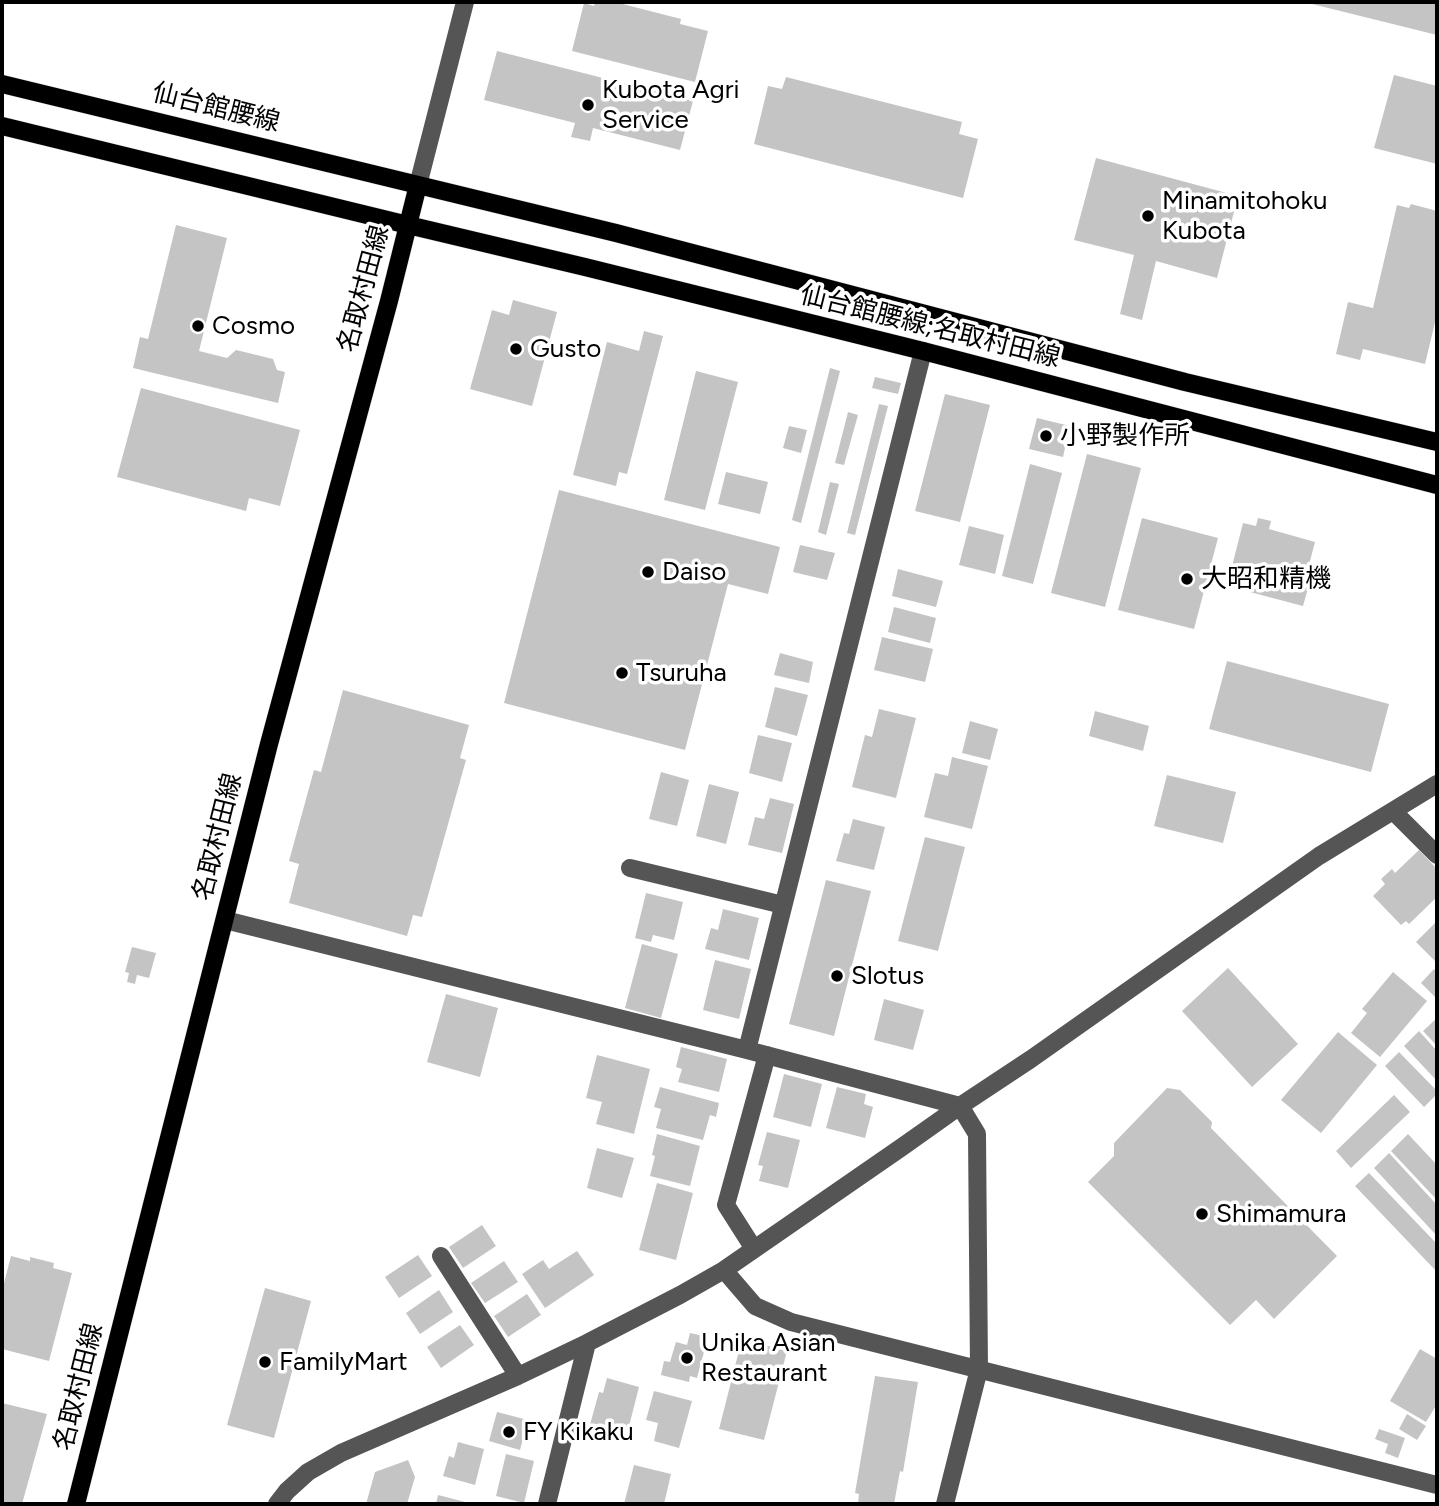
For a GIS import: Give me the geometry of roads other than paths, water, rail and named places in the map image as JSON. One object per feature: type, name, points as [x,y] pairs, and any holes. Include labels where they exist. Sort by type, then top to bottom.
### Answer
[{"type":"main road","name":"仙台館腰線","points":[[2,83],[418,185]]},
{"type":"main road","points":[[2,126],[408,225]]},
{"type":"main road","name":"名取村田線","points":[[76,1504],[276,718],[418,185]]},
{"type":"main road","name":"仙台館腰線;名取村田線","points":[[418,185],[642,240],[1185,382],[1437,442]]},
{"type":"main road","name":"仙台館腰線;名取村田線","points":[[408,225],[923,351],[1437,485]]},
{"type":"street","points":[[418,185],[465,2]]},
{"type":"street","points":[[747,1050],[923,351]]},
{"type":"street","points":[[277,1504],[308,1472],[341,1453],[518,1376],[587,1343],[724,1270],[1031,1059],[1319,856],[1437,784]]},
{"type":"street","points":[[1393,811],[1437,855]]},
{"type":"street","points":[[631,868],[783,905]]},
{"type":"street","points":[[225,920],[960,1106],[977,1134],[979,1369],[946,1504]]},
{"type":"street","points":[[754,1249],[726,1205],[767,1055]]},
{"type":"street","points":[[441,1256],[518,1376]]},
{"type":"street","points":[[724,1270],[755,1306],[791,1322],[1437,1485]]},
{"type":"street","points":[[547,1504],[587,1343]]},
{"type":"place","name":"Kubota Agri Service","points":[[588,105]]},
{"type":"place","name":"Minamitohoku Kubota","points":[[1148,216]]},
{"type":"place","name":"Cosmo","points":[[198,326]]},
{"type":"place","name":"Gusto","points":[[516,349]]},
{"type":"place","name":"小野製作所","points":[[1046,436]]},
{"type":"place","name":"Daiso","points":[[648,572]]},
{"type":"place","name":"大昭和精機","points":[[1187,579]]},
{"type":"place","name":"Tsuruha","points":[[622,673]]},
{"type":"place","name":"Slotus","points":[[837,976]]},
{"type":"place","name":"Shimamura","points":[[1202,1214]]},
{"type":"place","name":"Unika Asian Restaurant","points":[[687,1358]]},
{"type":"place","name":"FamilyMart","points":[[265,1362]]},
{"type":"place","name":"FY Kikaku","points":[[509,1432]]}]
